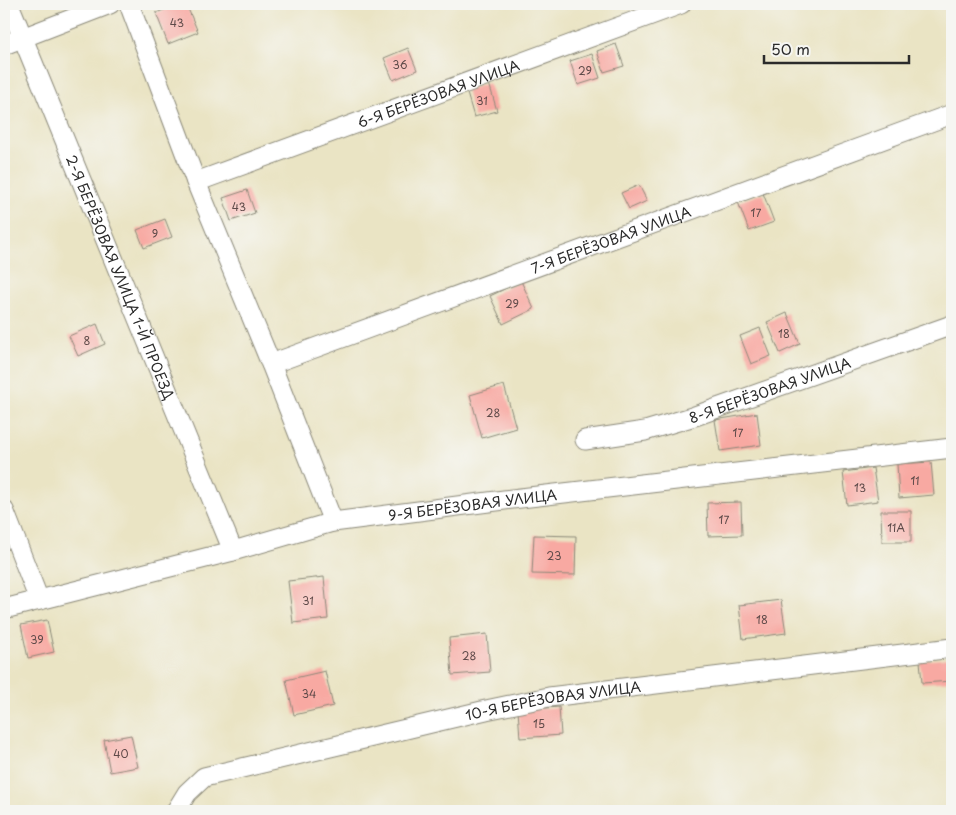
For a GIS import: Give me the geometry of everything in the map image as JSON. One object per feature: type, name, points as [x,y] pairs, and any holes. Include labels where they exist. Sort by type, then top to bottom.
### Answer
[{"type":"street","name":"2-Я БЕРЁЗОВАЯ УЛИЦА 1-Й ПРОЕЗД","points":[[9,4],[234,550]]},
{"type":"street","points":[[4,45],[110,4]]},
{"type":"street","points":[[129,4],[196,182],[271,364],[333,522]]},
{"type":"street","name":"6-Я БЕРЁЗОВАЯ УЛИЦА","points":[[196,182],[681,4]]},
{"type":"street","name":"7-Я БЕРЁЗОВАЯ УЛИЦА","points":[[271,364],[952,114]]},
{"type":"street","name":"8-Я БЕРЁЗОВАЯ УЛИЦА","points":[[585,440],[645,431],[695,416],[952,325]]},
{"type":"street","name":"9-Я БЕРЁЗОВАЯ УЛИЦА","points":[[4,609],[234,550],[333,522],[512,498],[952,448]]},
{"type":"street","points":[[4,510],[40,600]]},
{"type":"street","name":"10-Я БЕРЁЗОВАЯ УЛИЦА","points":[[176,811],[187,793],[204,778],[486,710],[549,697],[952,648]]},
{"type":"building","points":[[179,4],[186,4],[198,32],[168,44],[156,13]]},
{"type":"building","points":[[616,44],[624,66],[604,72],[597,51]]},
{"type":"building","points":[[408,48],[417,70],[393,80],[384,58]]},
{"type":"building","points":[[592,54],[600,78],[578,85],[570,61]]},
{"type":"building","points":[[489,83],[497,111],[474,117],[466,90]]},
{"type":"building","points":[[639,185],[647,201],[629,209],[621,193]]},
{"type":"building","points":[[247,190],[255,213],[231,221],[223,198]]},
{"type":"building","points":[[763,193],[774,222],[749,231],[738,202]]},
{"type":"building","points":[[165,219],[172,237],[144,248],[137,230]]},
{"type":"building","points":[[521,281],[534,309],[503,324],[490,296]]},
{"type":"building","points":[[787,313],[800,344],[780,353],[767,322]]},
{"type":"building","points":[[97,324],[105,344],[78,356],[69,336]]},
{"type":"building","points":[[760,328],[771,356],[751,364],[740,336]]},
{"type":"building","points":[[504,385],[516,428],[482,438],[470,395]]},
{"type":"building","points":[[757,413],[761,445],[720,451],[715,420]]},
{"type":"building","points":[[931,462],[934,495],[899,498],[897,464]]},
{"type":"building","points":[[873,468],[878,501],[847,505],[843,472]]},
{"type":"building","points":[[741,502],[742,535],[708,536],[707,503]]},
{"type":"building","points":[[881,511],[911,511],[911,542],[882,542]]},
{"type":"building","points":[[534,535],[576,536],[575,575],[532,574]]},
{"type":"building","points":[[324,577],[328,619],[293,623],[288,581]]},
{"type":"building","points":[[781,600],[786,633],[743,639],[739,605]]},
{"type":"building","points":[[47,620],[54,652],[28,658],[21,625]]},
{"type":"building","points":[[487,634],[490,672],[452,675],[449,638]]},
{"type":"building","points":[[950,658],[952,681],[922,683],[920,661]]},
{"type":"building","points":[[325,671],[333,706],[294,715],[286,680]]},
{"type":"building","points":[[559,707],[561,735],[520,738],[518,710]]},
{"type":"building","points":[[131,735],[138,767],[110,772],[104,740]]}]
